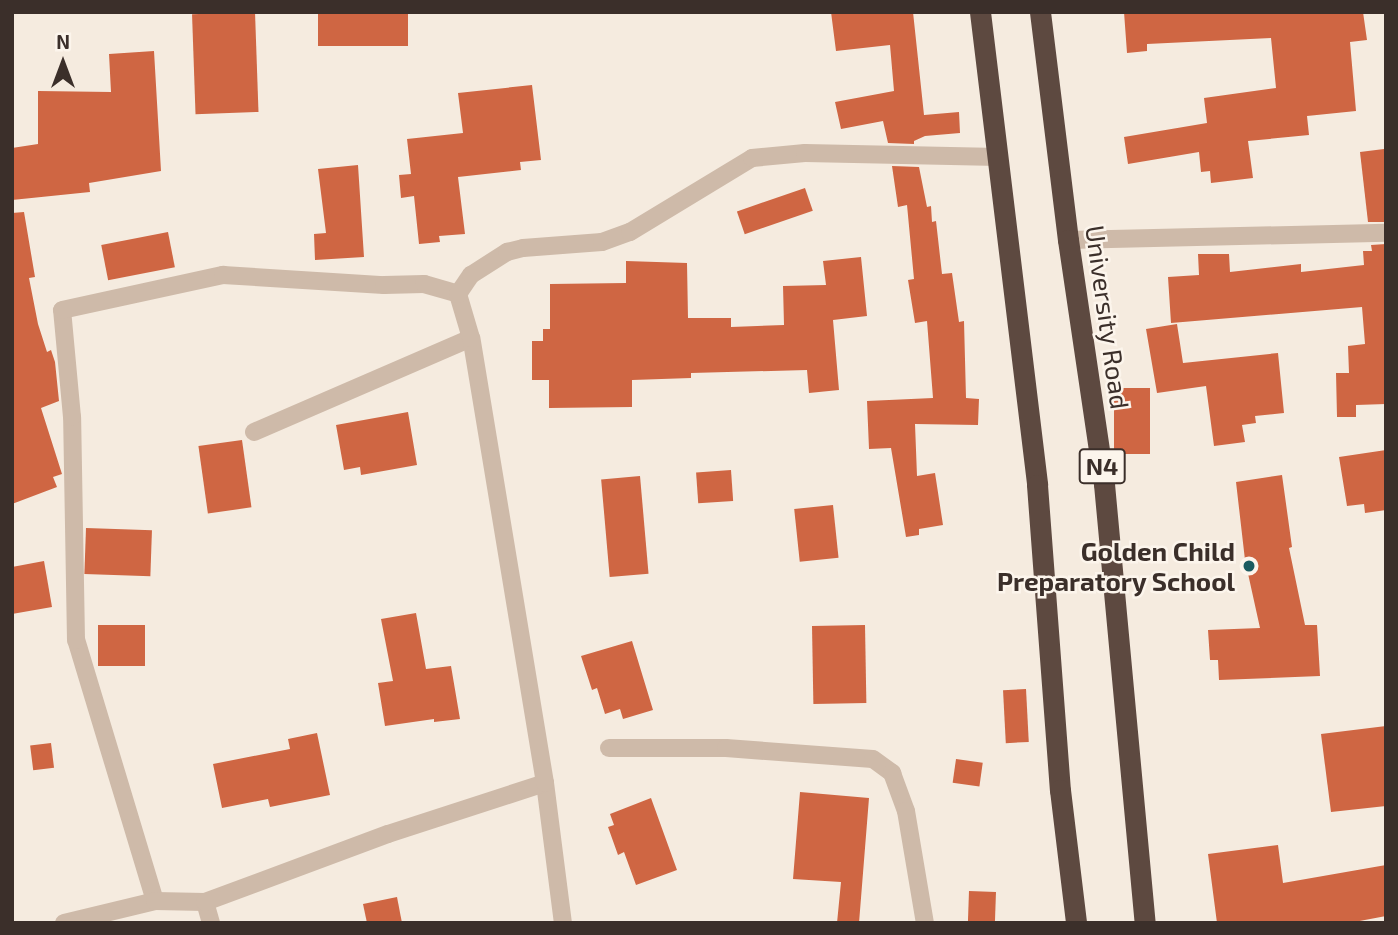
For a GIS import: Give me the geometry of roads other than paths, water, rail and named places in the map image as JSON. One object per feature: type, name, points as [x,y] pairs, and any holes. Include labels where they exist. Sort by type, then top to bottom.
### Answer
[{"type":"highway","points":[[980,12],[1037,485],[1060,790],[1076,923]]},
{"type":"highway","name":"University Road","points":[[1040,12],[1104,484],[1145,923]]},
{"type":"street","points":[[458,294],[471,275],[507,252],[523,248],[602,242],[629,232],[752,159],[805,153],[999,157]]},
{"type":"street","points":[[1069,240],[1386,233]]},
{"type":"street","points":[[155,901],[76,640],[72,417],[62,310],[223,275],[384,285],[424,284],[458,294]]},
{"type":"street","points":[[458,294],[471,338],[545,783],[563,923]]},
{"type":"street","points":[[254,432],[471,338]]},
{"type":"street","points":[[609,748],[726,748],[873,759],[892,773],[906,811],[925,923]]},
{"type":"street","points":[[64,923],[155,901],[205,902],[388,834],[545,783]]},
{"type":"street","points":[[205,902],[211,923]]},
{"type":"place","name":"Golden Child Preparatory School","points":[[1249,566]]}]
